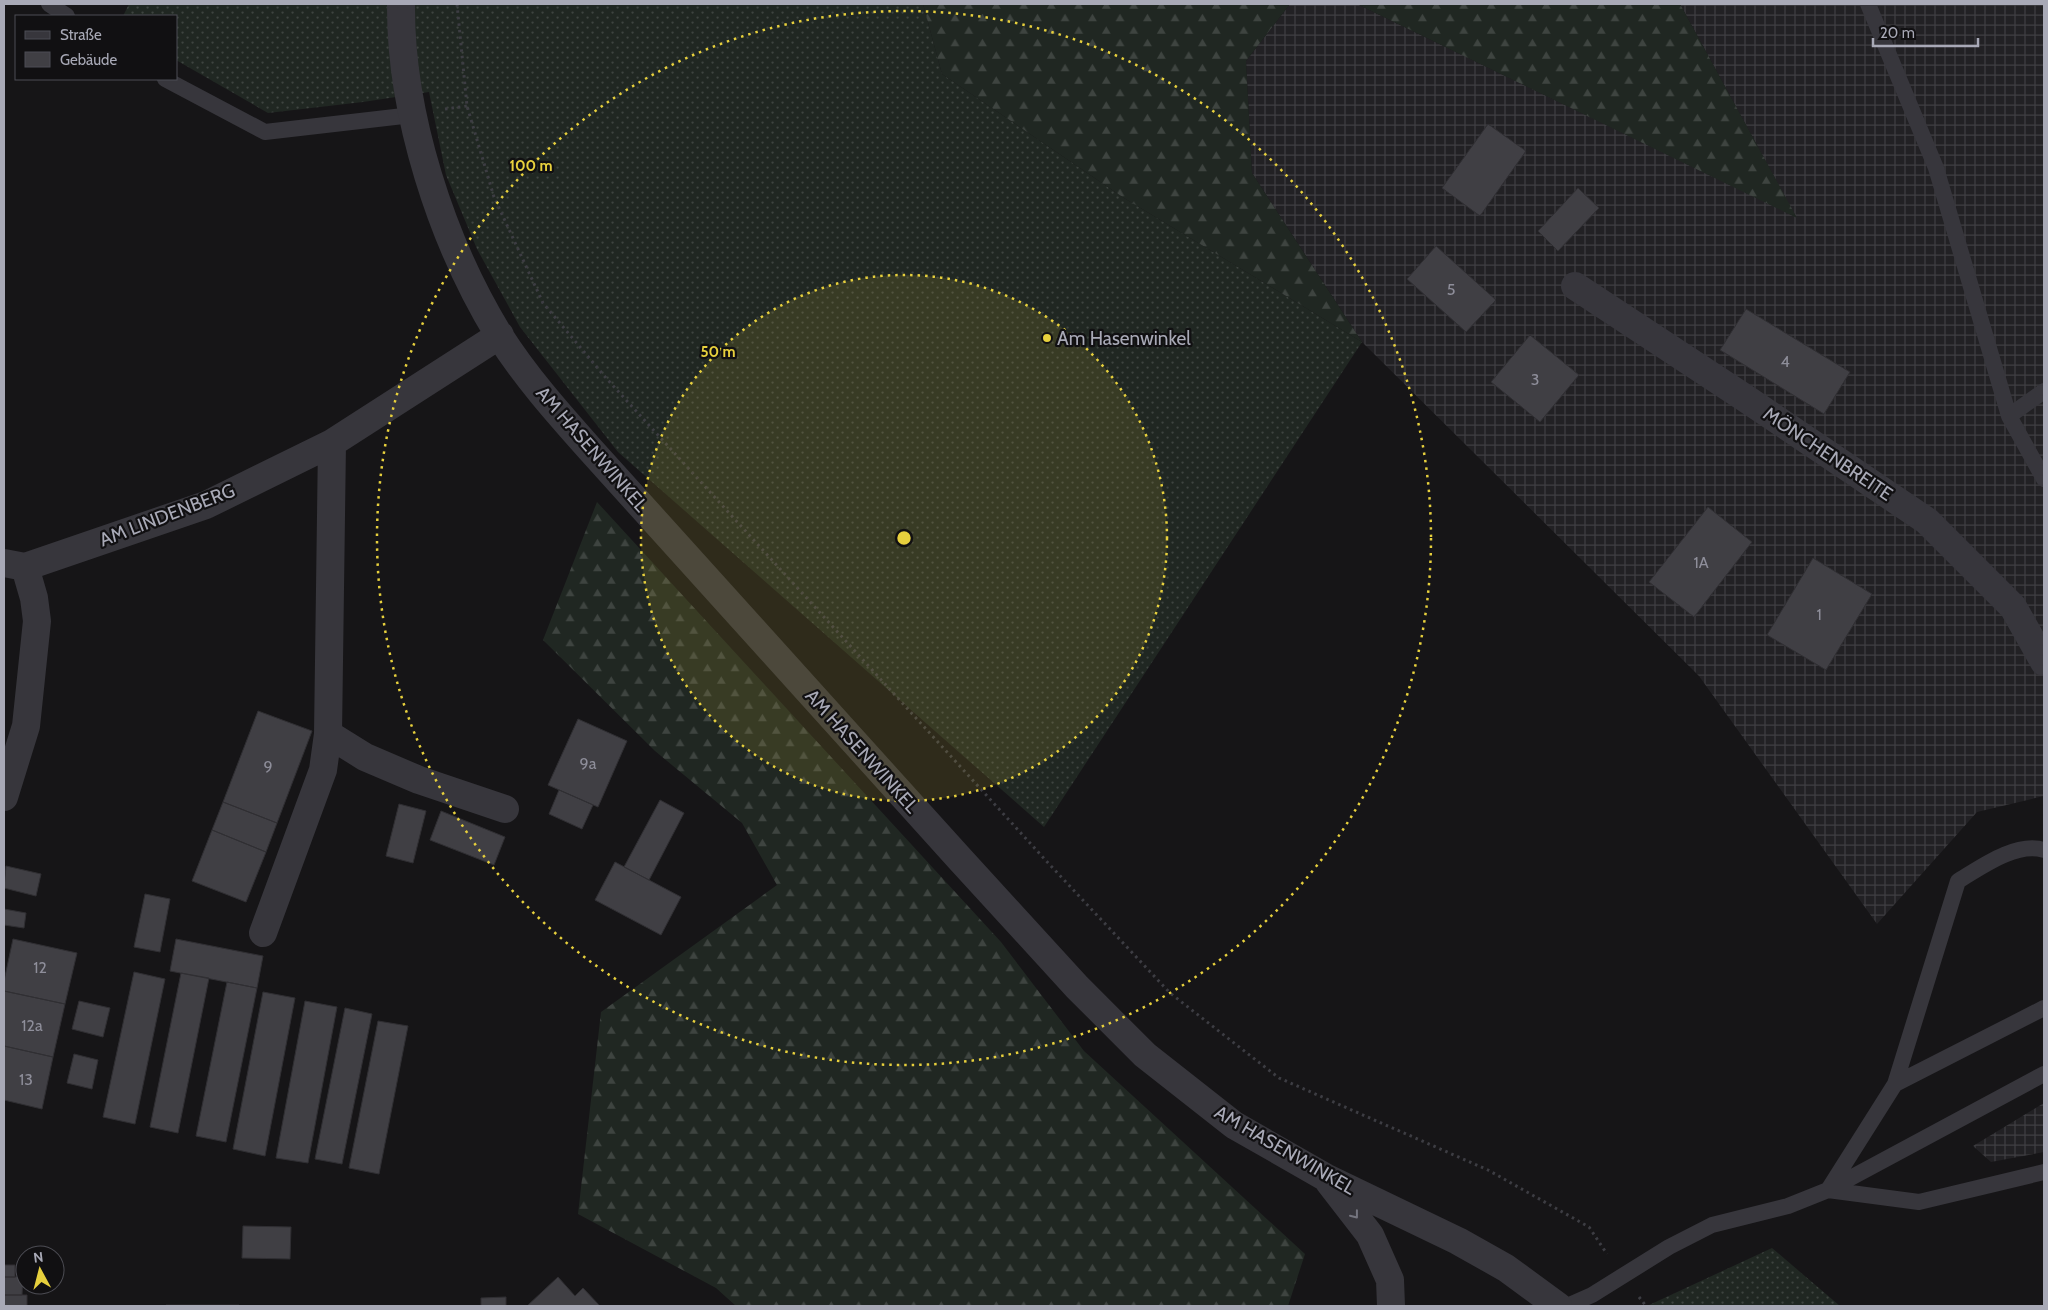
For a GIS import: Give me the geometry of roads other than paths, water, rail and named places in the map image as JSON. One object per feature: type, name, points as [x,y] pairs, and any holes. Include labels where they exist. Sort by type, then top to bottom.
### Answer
[{"type":"street","name":"AM HASENWINKEL","points":[[401,4],[404,61],[412,115],[438,205],[462,265],[500,335],[545,398],[589,448],[1077,987],[1145,1055],[1234,1125],[1325,1177],[1458,1241],[1498,1263],[1558,1306]]},
{"type":"street","name":"MÖNCHENBREITE","points":[[1575,286],[1745,398],[1926,521],[2013,607],[2044,662]]},
{"type":"street","name":"AM LINDENBERG","points":[[4,797],[26,726],[37,621],[34,598],[14,565],[206,505],[332,443],[500,335]]},
{"type":"street","points":[[263,933],[324,770],[328,734],[332,443]]},
{"type":"street","points":[[328,734],[365,757],[419,780],[505,809]]},
{"type":"street","points":[[1325,1177],[1370,1235],[1390,1280],[1391,1306]]},
{"type":"lane","points":[[49,4],[66,15]]},
{"type":"lane","points":[[1868,4],[1936,168],[2009,416],[2044,479]]},
{"type":"lane","points":[[167,80],[265,132],[412,115]]},
{"type":"lane","points":[[2009,416],[2044,391]]},
{"type":"lane","points":[[1828,1190],[1895,1084],[1958,881],[1999,856],[2035,847],[2044,850]]},
{"type":"lane","points":[[1895,1084],[2044,1008]]},
{"type":"lane","points":[[1567,1306],[1592,1295],[1669,1247],[1712,1225],[1788,1206],[1828,1190],[2044,1074]]},
{"type":"lane","points":[[1828,1190],[1919,1202],[2044,1172]]},
{"type":"place","name":"Am Hasenwinkel","points":[[1047,338]]}]
